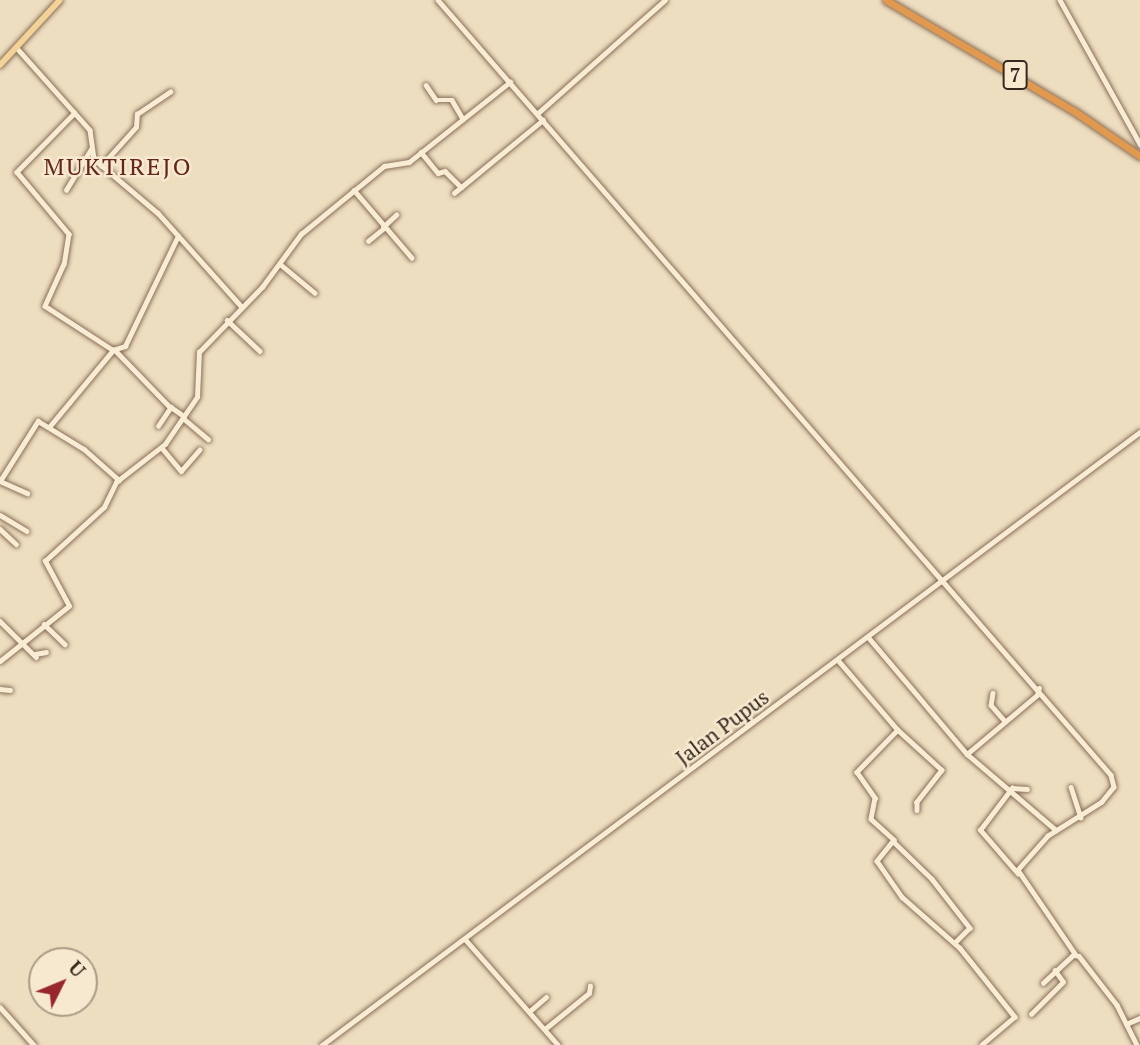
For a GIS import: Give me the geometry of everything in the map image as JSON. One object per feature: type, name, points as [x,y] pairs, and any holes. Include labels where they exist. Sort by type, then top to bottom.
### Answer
[{"type":"highway","name":"7","points":[[886,0],[1074,111],[1140,156]]},
{"type":"main road","points":[[0,65],[60,0]]},
{"type":"street","points":[[438,0],[1039,688],[1114,782],[1102,803],[1056,830],[1032,852],[1019,874]]},
{"type":"street","points":[[537,114],[665,0]]},
{"type":"street","points":[[1060,0],[1140,144]]},
{"type":"street","points":[[16,47],[91,132],[91,148],[101,166],[158,213],[242,307]]},
{"type":"street","points":[[0,661],[69,605],[45,561],[104,507],[119,480],[162,447],[197,397],[197,356],[280,264],[301,234],[386,165],[404,164],[510,82]]},
{"type":"street","points":[[426,85],[436,100],[452,100],[463,119]]},
{"type":"street","points":[[101,166],[136,127],[137,114],[170,92]]},
{"type":"street","points":[[75,113],[17,172],[69,234],[64,264],[45,306],[114,351],[170,407],[208,439]]},
{"type":"street","points":[[454,193],[543,120]]},
{"type":"street","points":[[66,190],[91,148]]},
{"type":"street","points":[[421,152],[438,173],[445,171],[461,187]]},
{"type":"street","points":[[354,190],[412,258]]},
{"type":"street","points":[[368,241],[397,215]]},
{"type":"street","points":[[50,426],[114,351],[125,346],[178,236]]},
{"type":"street","points":[[280,264],[315,293]]},
{"type":"street","points":[[227,320],[260,351]]},
{"type":"street","points":[[158,426],[170,407]]},
{"type":"street","points":[[27,493],[0,481],[35,422],[50,426],[119,480]]},
{"type":"street","name":"Jalan Pupus","points":[[322,1045],[869,638],[1140,432]]},
{"type":"street","points":[[162,447],[181,471],[199,450]]},
{"type":"street","points":[[0,515],[27,531]]},
{"type":"street","points":[[0,529],[16,544]]},
{"type":"street","points":[[0,621],[36,656],[46,652]]},
{"type":"street","points":[[44,624],[65,644]]},
{"type":"street","points":[[869,638],[967,754],[1012,788],[1056,830]]},
{"type":"street","points":[[838,660],[898,730],[942,771],[917,802],[917,810]]},
{"type":"street","points":[[967,754],[1004,720],[1037,695],[1039,688]]},
{"type":"street","points":[[0,689],[10,690]]},
{"type":"street","points":[[993,693],[991,705],[1004,720]]},
{"type":"street","points":[[898,730],[856,772],[875,798],[871,819],[922,867],[970,928],[955,943]]},
{"type":"street","points":[[1071,787],[1081,817]]},
{"type":"street","points":[[1012,788],[1027,789]]},
{"type":"street","points":[[1012,788],[980,830],[1019,874],[1076,955],[1097,976],[1137,1045]]},
{"type":"street","points":[[894,842],[878,864],[902,897],[955,943],[1015,1017],[982,1045]]},
{"type":"street","points":[[465,939],[559,1044]]},
{"type":"street","points":[[1043,983],[1076,955]]},
{"type":"street","points":[[1031,1014],[1063,982],[1055,971]]},
{"type":"street","points":[[546,1028],[589,993],[590,986]]},
{"type":"street","points":[[530,1010],[546,997]]},
{"type":"street","points":[[0,1007],[34,1045]]},
{"type":"street","points":[[1126,1024],[1140,1018]]},
{"type":"district","name":"MUKTIREJO","points":[[118,167]]}]
